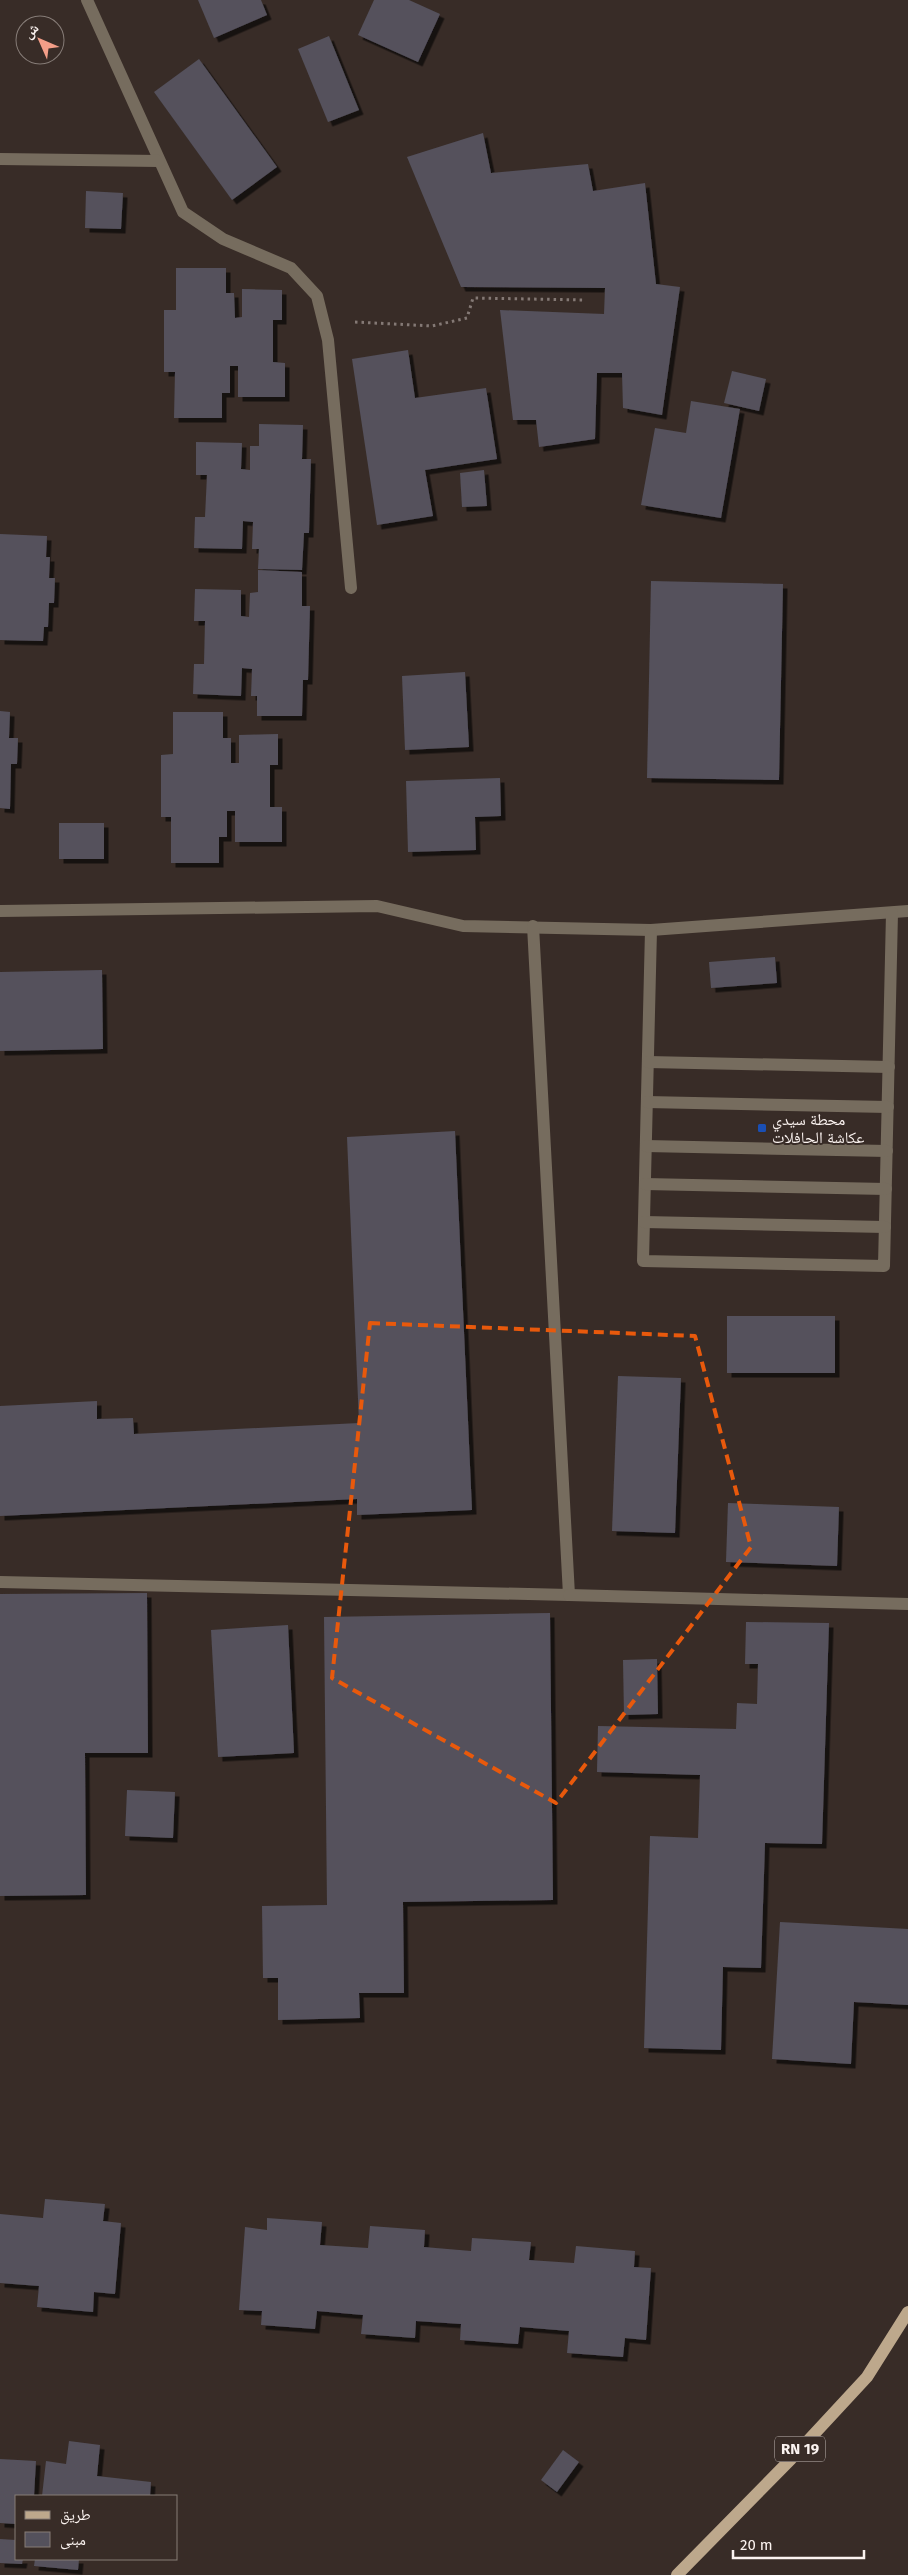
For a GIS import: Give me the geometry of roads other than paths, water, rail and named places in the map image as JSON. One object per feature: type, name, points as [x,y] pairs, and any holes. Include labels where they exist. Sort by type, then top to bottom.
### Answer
[{"type":"main road","name":"RN 19","points":[[677,2575],[791,2459],[866,2377],[908,2312]]},
{"type":"street","points":[[87,0],[183,212],[222,239],[291,268],[317,296],[328,340],[351,588]]},
{"type":"street","points":[[0,158],[159,161]]},
{"type":"street","points":[[0,911],[378,906],[463,926],[651,930],[908,912]]},
{"type":"street","points":[[651,930],[643,1261],[884,1266],[892,913]]},
{"type":"street","points":[[533,926],[569,1595]]},
{"type":"street","points":[[648,1062],[889,1067]]},
{"type":"street","points":[[647,1102],[888,1107]]},
{"type":"street","points":[[646,1146],[887,1151]]},
{"type":"street","points":[[645,1184],[886,1189]]},
{"type":"street","points":[[644,1222],[885,1227]]},
{"type":"street","points":[[0,1582],[908,1604]]},
{"type":"place","name":"محطة سيدي عكاشة الحافلات","points":[[762,1128]]}]
